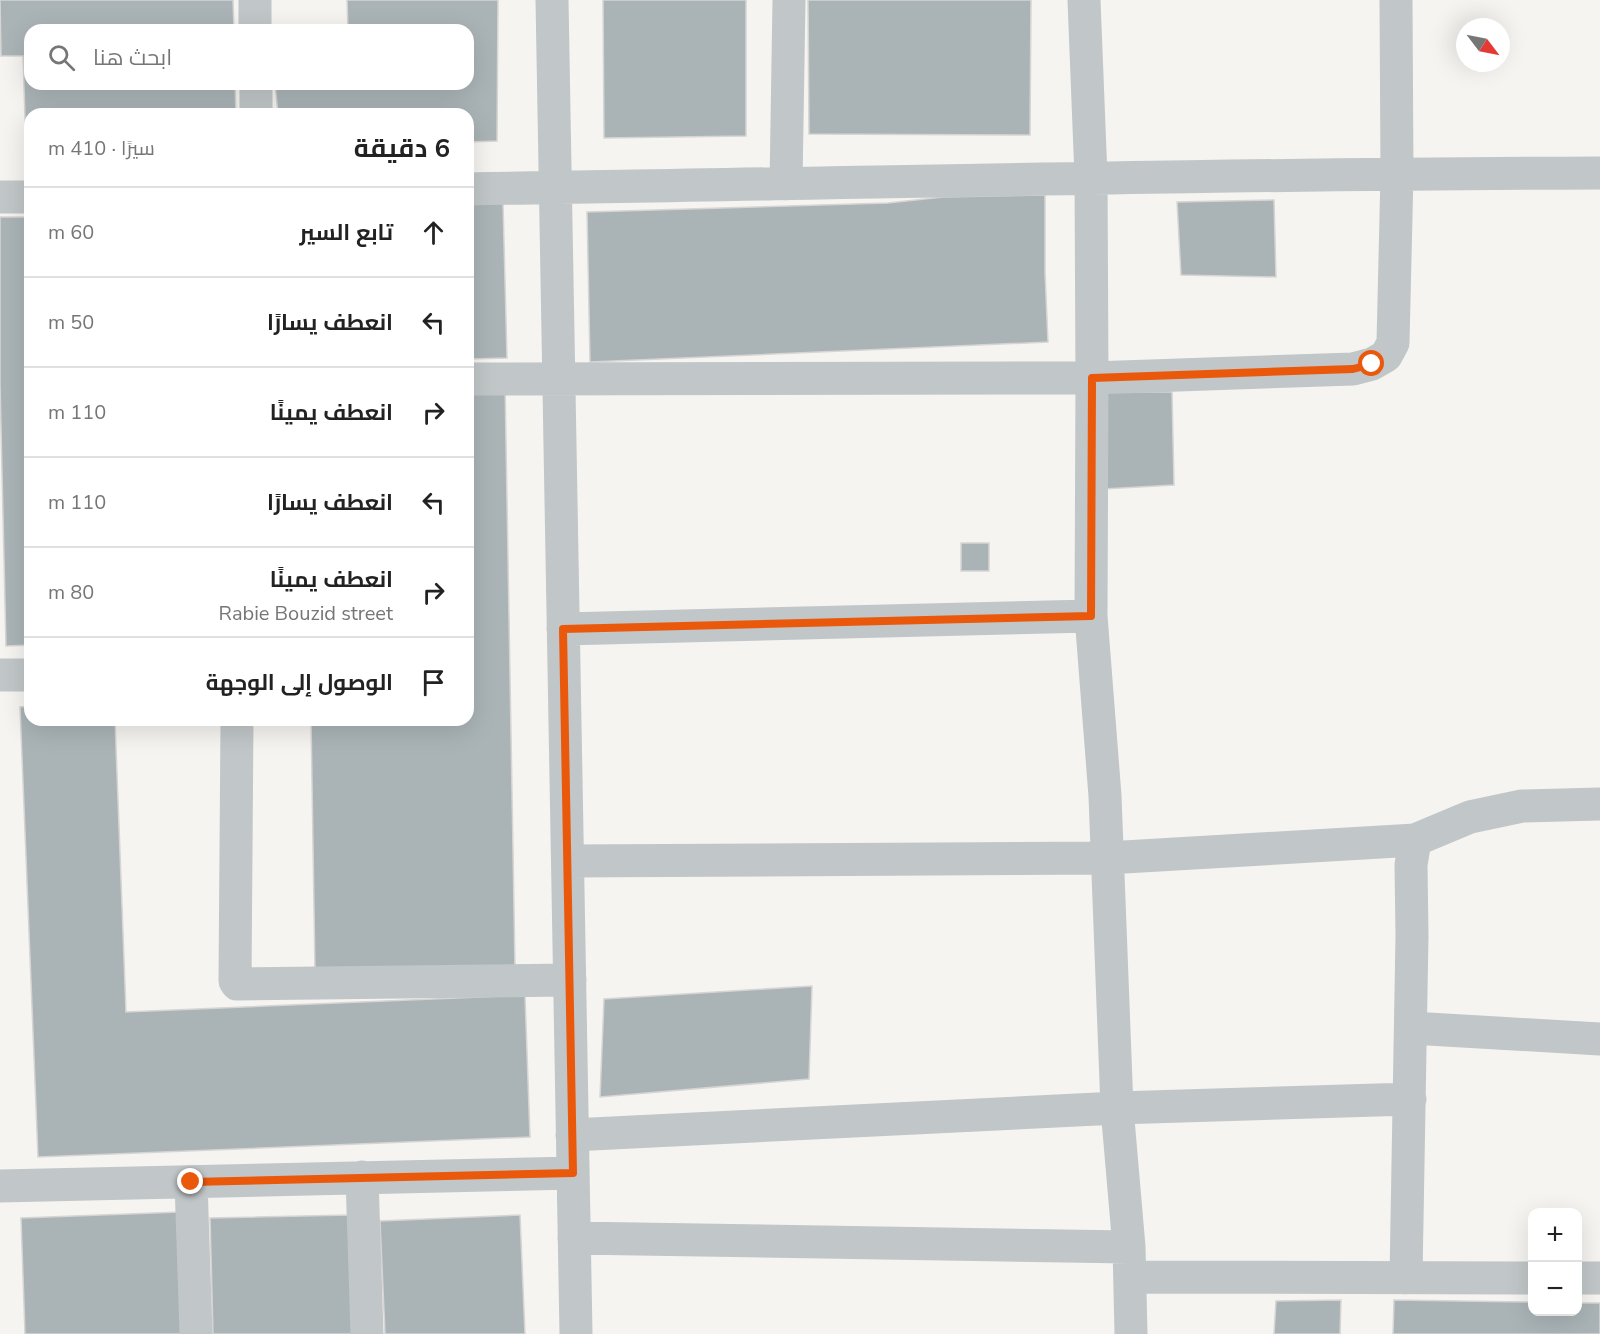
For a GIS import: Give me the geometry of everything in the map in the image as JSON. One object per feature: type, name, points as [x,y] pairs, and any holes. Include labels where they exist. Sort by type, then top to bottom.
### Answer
[{"type":"street","points":[[255,0],[255,24]]},
{"type":"street","points":[[552,0],[576,1334]]},
{"type":"street","points":[[786,184],[789,0]]},
{"type":"street","points":[[1084,0],[1091,177],[1091,616],[1105,796],[1117,1108],[1130,1262],[1131,1334]]},
{"type":"street","points":[[474,379],[1092,378],[1353,369],[1372,364],[1386,356],[1393,343],[1397,174],[1396,0]]},
{"type":"street","points":[[256,90],[256,108]]},
{"type":"street","points":[[474,189],[1091,177],[1600,173]]},
{"type":"street","points":[[0,197],[24,197]]},
{"type":"street","points":[[563,629],[1091,616]]},
{"type":"street","points":[[0,675],[24,675]]},
{"type":"street","points":[[237,726],[235,981],[237,984],[570,980]]},
{"type":"street","points":[[568,861],[1107,858],[1415,840],[1470,817],[1522,806],[1600,804]]},
{"type":"street","points":[[1406,1278],[1411,1028],[1411,865],[1415,840]]},
{"type":"street","points":[[1411,1028],[1600,1039]]},
{"type":"street","points":[[572,1135],[1117,1108],[1410,1099]]},
{"type":"street","points":[[0,1186],[573,1173]]},
{"type":"street","points":[[362,1178],[367,1334]]},
{"type":"street","points":[[191,1182],[196,1334]]},
{"type":"street","points":[[574,1238],[1130,1262],[1406,1278],[1528,1278]]},
{"type":"street","points":[[1582,1278],[1600,1278]]},
{"type":"building","points":[[0,0],[233,0],[234,24],[24,24],[24,87],[23,56],[1,56]]},
{"type":"building","points":[[347,0],[498,0],[497,141],[474,142],[474,108],[277,108],[276,90],[474,90],[474,24],[348,24]]},
{"type":"building","points":[[603,0],[746,0],[746,136],[604,138]]},
{"type":"building","points":[[808,0],[1031,0],[1030,135],[809,134]]},
{"type":"building","points":[[24,90],[235,90],[236,108],[25,108]]},
{"type":"building","points":[[1045,195],[1048,342],[590,362],[587,212],[888,203],[943,197]]},
{"type":"building","points":[[1274,200],[1276,277],[1181,275],[1177,202]]},
{"type":"building","points":[[503,203],[507,358],[474,359],[474,204]]},
{"type":"building","points":[[0,217],[24,217],[24,645],[6,646],[0,384]]},
{"type":"building","points":[[505,383],[515,967],[315,971],[311,726],[474,726],[474,384]]},
{"type":"building","points":[[1106,392],[1172,392],[1174,485],[1104,489]]},
{"type":"building","points":[[961,543],[989,543],[989,571],[961,571]]},
{"type":"building","points":[[20,707],[24,707],[24,726],[115,726],[126,1012],[525,995],[530,1137],[38,1157]]},
{"type":"building","points":[[812,986],[809,1079],[600,1097],[604,999]]},
{"type":"building","points":[[181,1212],[185,1334],[25,1334],[21,1218]]},
{"type":"building","points":[[350,1215],[352,1334],[213,1334],[210,1218]]},
{"type":"building","points":[[520,1215],[525,1334],[385,1334],[380,1221]]},
{"type":"building","points":[[1341,1300],[1340,1334],[1274,1334],[1276,1301]]},
{"type":"building","points":[[1394,1300],[1528,1302],[1528,1316],[1582,1316],[1582,1303],[1600,1303],[1600,1334],[1393,1334]]},
{"type":"route","points":[[191,1182],[573,1173],[563,629],[1091,616],[1092,378],[1353,369],[1372,364]]}]
